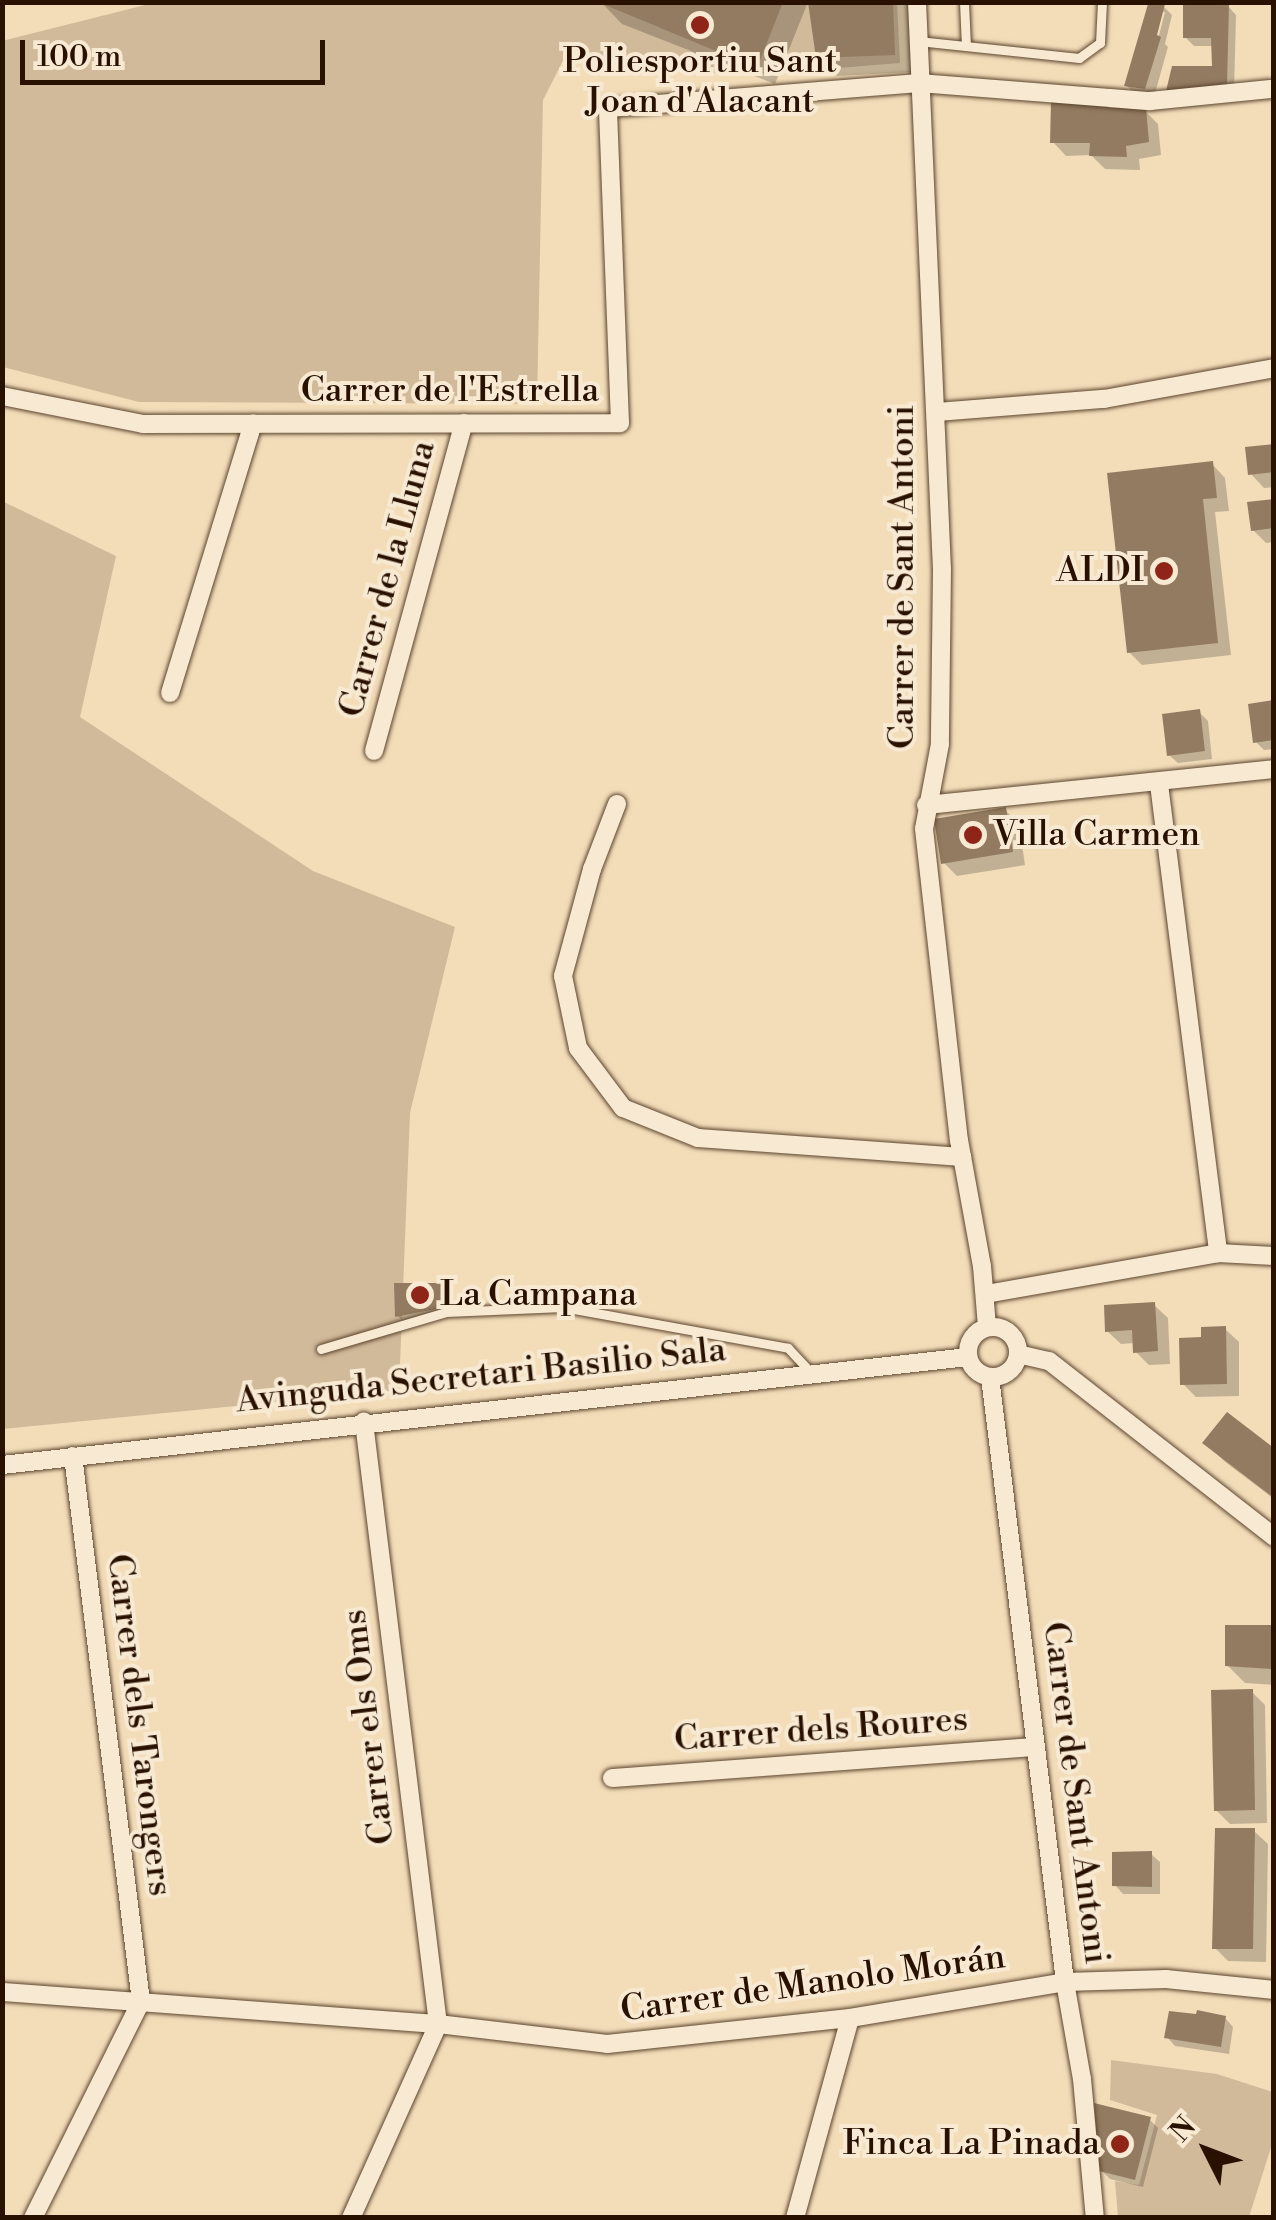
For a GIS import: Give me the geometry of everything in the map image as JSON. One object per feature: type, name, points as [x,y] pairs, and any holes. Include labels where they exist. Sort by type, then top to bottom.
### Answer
[{"type":"street","name":"Carrer de Sant Antoni","points":[[917,2],[937,412],[940,744],[924,829],[962,1157],[986,1294],[987,1327]]},
{"type":"street","points":[[919,83],[1150,101],[1270,89]]},
{"type":"street","name":"Carrer de l'Estrella","points":[[2,396],[143,424],[620,423],[608,108],[919,83]]},
{"type":"street","points":[[937,412],[1104,399],[1274,368]]},
{"type":"street","name":"Carrer de l'Estrella","points":[[170,693],[253,424]]},
{"type":"street","name":"Carrer de la Lluna","points":[[374,751],[464,424]]},
{"type":"street","points":[[926,805],[1159,784],[1274,769]]},
{"type":"street","points":[[1159,784],[1218,1253]]},
{"type":"street","points":[[617,804],[592,869],[563,976],[578,1048],[623,1108],[698,1138],[962,1157]]},
{"type":"street","points":[[986,1294],[1218,1253],[1274,1256]]},
{"type":"street","points":[[987,1327],[1010,1333],[1018,1354],[1009,1371],[990,1377],[976,1371],[968,1357],[970,1342],[987,1327]]},
{"type":"street","points":[[1018,1354],[1049,1361],[1274,1537]]},
{"type":"street","name":"Avinguda Secretari Basilio Sala","points":[[2,1465],[968,1357]]},
{"type":"street","name":"Carrer de Sant Antoni","points":[[990,1377],[1065,1982],[1082,2079],[1095,2218]]},
{"type":"street","name":"Carrer els Oms","points":[[364,1422],[438,2024]]},
{"type":"street","name":"Carrer dels Tarongers","points":[[73,1456],[141,2001]]},
{"type":"street","name":"Carrer dels Roures","points":[[612,1778],[1036,1747]]},
{"type":"street","name":"Carrer de Manolo Morán","points":[[2,1992],[438,2024],[607,2044],[850,2018],[1065,1982],[1166,1979],[1274,1990]]},
{"type":"street","points":[[33,2218],[141,2001]]},
{"type":"street","points":[[796,2218],[850,2018]]},
{"type":"street","points":[[351,2218],[438,2024]]},
{"type":"lane","points":[[964,2],[966,46]]},
{"type":"lane","points":[[918,41],[1079,58],[1100,44],[1102,2]]},
{"type":"lane","points":[[321,1349],[446,1312],[562,1308],[788,1348],[810,1372]]},
{"type":"shaded area","points":[[157,2],[897,2],[900,63],[754,75],[624,68],[569,49],[543,100],[537,404],[139,402],[3,367],[2,41]]},
{"type":"shaded area","points":[[2,501],[116,556],[80,717],[313,871],[455,927],[410,1113],[399,1390],[3,1429]]},
{"type":"shaded area","points":[[1111,2060],[1217,2074],[1273,2092],[1273,2141],[1249,2217],[1118,2217],[1115,2181],[1139,2185],[1157,2115],[1110,2100]]},
{"type":"building","points":[[598,2],[783,2],[757,68]]},
{"type":"building","points":[[808,2],[893,2],[895,55],[816,58]]},
{"type":"building","points":[[1148,4],[1165,4],[1157,35],[1161,37],[1145,89],[1124,86]]},
{"type":"building","points":[[1229,4],[1227,85],[1166,91],[1172,66],[1212,66],[1211,38],[1183,38],[1183,5]]},
{"type":"building","points":[[1051,101],[1146,108],[1149,142],[1126,146],[1127,157],[1089,156],[1090,143],[1050,143]]},
{"type":"building","points":[[1274,444],[1274,472],[1248,475],[1245,447]]},
{"type":"building","name":"ALDI","points":[[1213,461],[1217,498],[1203,499],[1218,643],[1127,653],[1107,473]]},
{"type":"building","points":[[1274,499],[1274,528],[1251,531],[1247,502]]},
{"type":"building","points":[[1274,700],[1274,740],[1253,743],[1248,704]]},
{"type":"building","points":[[1200,709],[1205,751],[1167,756],[1162,714]]},
{"type":"building","name":"Villa Carmen","points":[[1006,807],[1013,852],[941,864],[934,819]]},
{"type":"building","name":"La Campana","points":[[394,1283],[444,1283],[446,1307],[395,1317]]},
{"type":"building","points":[[1155,1302],[1158,1351],[1133,1353],[1132,1330],[1105,1332],[1104,1305]]},
{"type":"building","points":[[1226,1326],[1227,1384],[1180,1385],[1179,1338],[1201,1337],[1201,1327]]},
{"type":"building","points":[[1227,1412],[1274,1448],[1274,1498],[1202,1443]]},
{"type":"building","points":[[1225,1625],[1274,1625],[1274,1669],[1225,1666]]},
{"type":"building","points":[[1253,1689],[1255,1810],[1214,1811],[1211,1690]]},
{"type":"building","points":[[1215,1828],[1255,1828],[1253,1949],[1212,1949]]},
{"type":"building","points":[[1152,1851],[1152,1887],[1112,1886],[1112,1852]]},
{"type":"building","points":[[1197,2010],[1226,2016],[1221,2047],[1164,2038],[1169,2011],[1196,2014]]},
{"type":"building","name":"Finca La Pinada","points":[[1094,2103],[1151,2117],[1135,2180],[1099,2171]]},
{"type":"place","name":"Poliesportiu Sant Joan d'Alacant","points":[[700,25]]},
{"type":"place","name":"ALDI","points":[[1164,571]]},
{"type":"place","name":"Villa Carmen","points":[[973,835]]},
{"type":"place","name":"La Campana","points":[[420,1295]]},
{"type":"place","name":"Finca La Pinada","points":[[1120,2144]]}]
